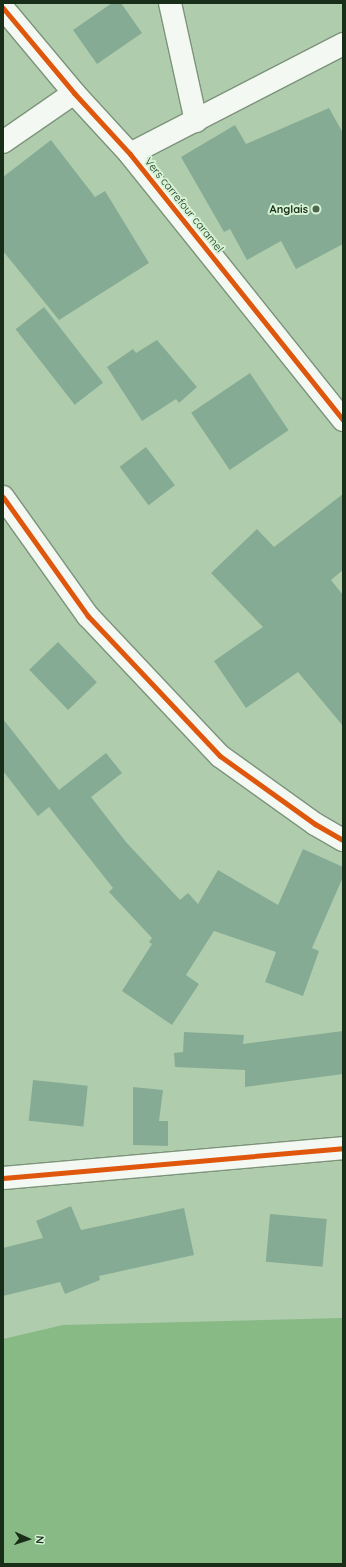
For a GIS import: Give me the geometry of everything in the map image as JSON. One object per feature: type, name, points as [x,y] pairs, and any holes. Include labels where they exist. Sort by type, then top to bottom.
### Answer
[{"type":"street","points":[[170,3],[196,121]]},
{"type":"street","name":"Vers carrefour caramel","points":[[3,8],[74,92],[130,154],[343,420]]},
{"type":"street","points":[[130,154],[343,44]]},
{"type":"street","points":[[3,142],[74,92]]},
{"type":"street","points":[[3,497],[88,616],[220,756],[315,824],[343,840]]},
{"type":"street","points":[[3,1178],[343,1148]]},
{"type":"green space","points":[[343,1318],[343,1564],[3,1564],[3,1339],[63,1325]]},
{"type":"building","points":[[112,3],[121,3],[142,33],[97,64],[73,30]]},
{"type":"building","points":[[329,108],[343,133],[343,244],[296,269],[281,241],[247,260],[230,229],[224,232],[181,157],[235,125],[246,144]]},
{"type":"building","points":[[51,140],[95,197],[105,191],[149,263],[59,320],[3,251],[3,177]]},
{"type":"building","points":[[44,307],[103,383],[75,405],[16,329]]},
{"type":"building","points":[[157,340],[197,387],[179,403],[176,399],[142,421],[107,367],[133,349],[136,353]]},
{"type":"building","points":[[250,373],[289,430],[230,470],[191,413]]},
{"type":"building","points":[[146,447],[175,485],[149,505],[120,467]]},
{"type":"building","points":[[343,494],[343,570],[331,580],[343,595],[343,726],[298,672],[246,708],[214,661],[263,627],[211,573],[257,529],[274,547]]},
{"type":"building","points":[[58,642],[97,682],[68,710],[29,670]]},
{"type":"building","points":[[3,719],[59,790],[106,753],[122,773],[91,797],[126,842],[180,900],[188,893],[198,904],[218,870],[278,905],[303,849],[343,867],[343,877],[312,948],[319,951],[303,996],[265,982],[276,952],[214,931],[186,975],[199,984],[172,1025],[122,991],[152,944],[149,942],[152,938],[109,892],[113,888],[49,807],[38,816],[3,771]]},
{"type":"building","points":[[343,1031],[343,1074],[245,1087],[245,1070],[175,1067],[174,1053],[183,1052],[184,1032],[244,1035],[243,1044]]},
{"type":"building","points":[[33,1080],[88,1086],[83,1127],[29,1121]]},
{"type":"building","points":[[133,1087],[163,1090],[159,1121],[168,1121],[168,1146],[133,1145]]},
{"type":"building","points":[[71,1206],[81,1230],[184,1208],[194,1255],[99,1276],[100,1280],[65,1294],[60,1282],[3,1296],[3,1248],[43,1238],[36,1221]]},
{"type":"building","points":[[270,1214],[327,1219],[323,1267],[266,1262]]},
{"type":"cycle path","points":[[3,8],[74,93],[130,154],[343,420]]},
{"type":"cycle path","points":[[3,497],[88,616],[220,756],[315,824],[343,840]]},
{"type":"cycle path","points":[[3,1178],[343,1148]]},
{"type":"place","name":"Anglais","points":[[316,209]]}]
